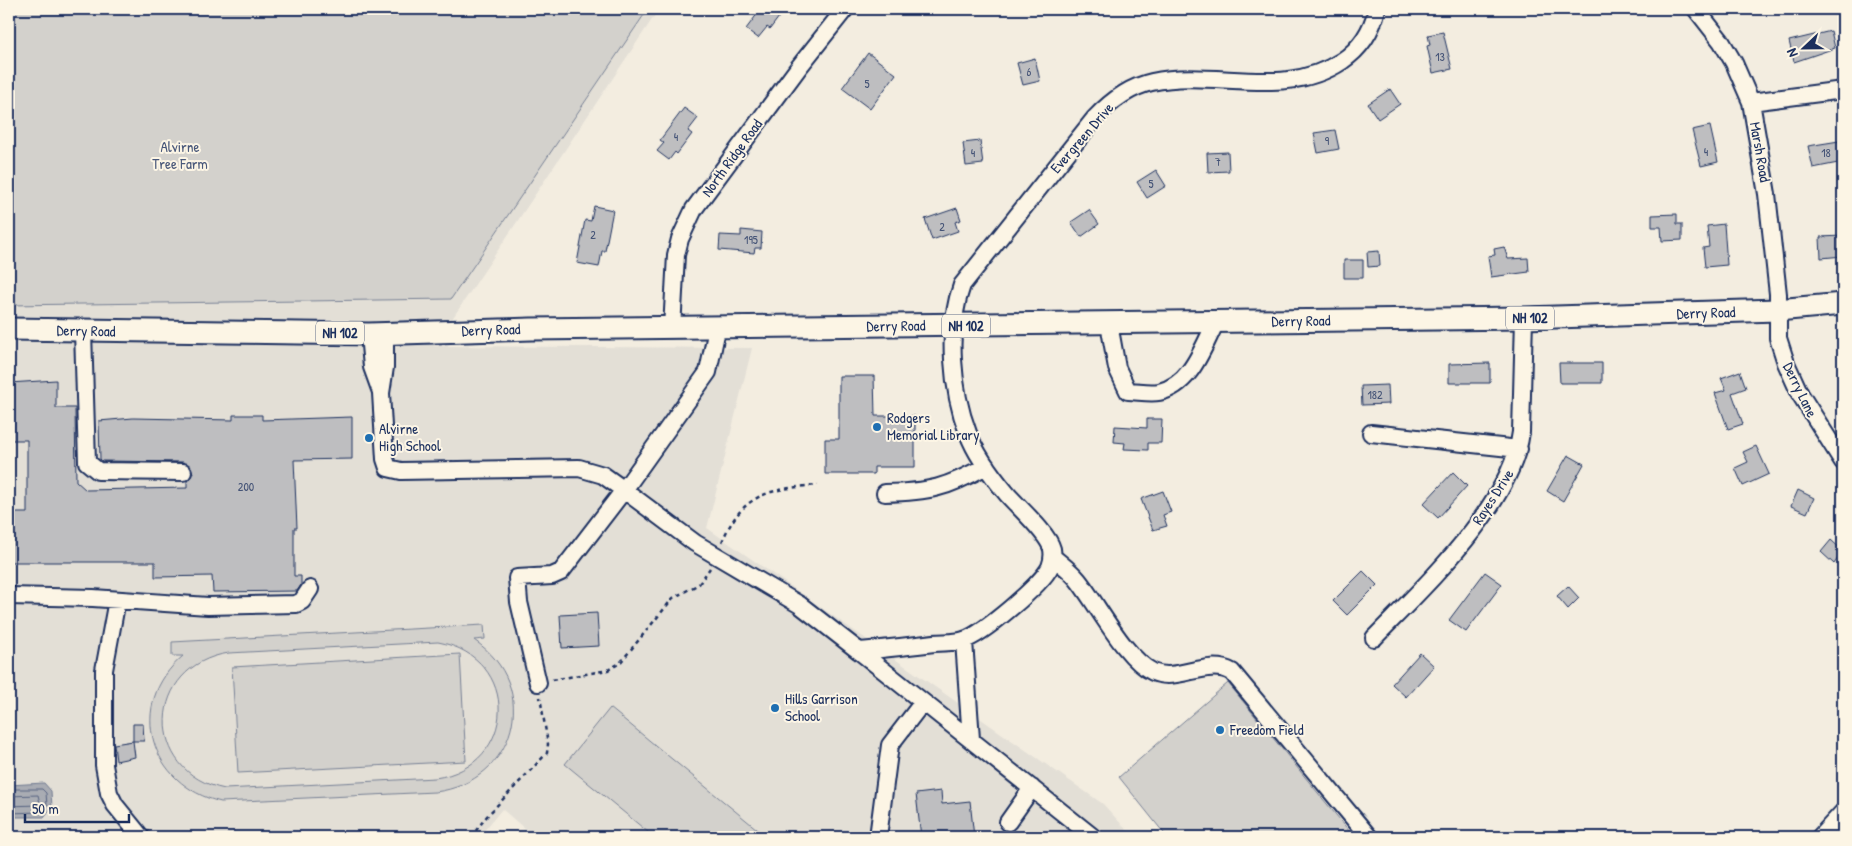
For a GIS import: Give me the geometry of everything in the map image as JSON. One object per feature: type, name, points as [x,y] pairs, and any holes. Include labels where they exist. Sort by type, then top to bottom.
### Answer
[{"type":"main road","name":"Derry Road","points":[[9,329],[377,334],[531,329],[952,326],[1524,318],[1777,310],[1843,304]]},
{"type":"street","name":"North Ridge Road","points":[[672,329],[676,255],[680,239],[694,209],[799,67],[845,9]]},
{"type":"street","name":"Evergreen Drive","points":[[1053,557],[1052,547],[1043,534],[1005,492],[975,449],[962,416],[955,370],[952,326],[956,301],[962,285],[1107,106],[1135,88],[1167,79],[1276,81],[1312,76],[1331,68],[1349,56],[1358,46],[1374,21],[1377,9]]},
{"type":"street","name":"Marsh Road","points":[[1696,9],[1734,63],[1750,102],[1767,194],[1777,288],[1777,310]]},
{"type":"street","points":[[1750,102],[1843,90]]},
{"type":"street","name":"Derry Lane","points":[[1777,310],[1778,338],[1786,363],[1805,402],[1843,462]]},
{"type":"street","name":"Rayes Drive","points":[[1374,638],[1418,592],[1471,530],[1500,491],[1519,449],[1522,412],[1524,318]]},
{"type":"street","points":[[1109,324],[1118,368],[1128,391],[1158,392],[1180,384],[1193,367],[1216,322]]},
{"type":"street","points":[[538,683],[519,602],[517,578],[552,576],[561,572],[624,490],[708,372],[717,328]]},
{"type":"street","points":[[83,331],[87,462],[98,471],[183,472]]},
{"type":"street","points":[[377,334],[385,367],[381,393],[385,459],[388,468],[394,470],[579,468],[592,470],[604,475],[716,555],[800,605],[1092,837]]},
{"type":"street","points":[[1371,434],[1519,449]]},
{"type":"street","points":[[885,493],[928,491],[945,487],[986,466]]},
{"type":"street","points":[[859,651],[964,641],[995,620],[1042,578],[1050,568],[1053,557],[1077,579],[1120,640],[1144,667],[1155,673],[1168,674],[1214,667],[1224,667],[1232,672],[1369,837]]},
{"type":"street","points":[[14,596],[208,606],[296,604],[302,601],[310,589]]},
{"type":"street","points":[[117,600],[104,670],[104,765],[109,793],[115,805],[141,837]]},
{"type":"street","points":[[964,641],[971,739]]},
{"type":"street","points":[[878,837],[890,744],[923,702]]},
{"type":"street","points":[[1008,822],[1032,788]]},
{"type":"street","points":[[1820,837],[1843,812]]},
{"type":"path","points":[[470,837],[487,816],[547,753],[546,731],[538,683],[608,670],[620,663],[673,598],[693,588],[704,578],[726,531],[745,506],[756,497],[768,491],[818,485]]},
{"type":"shaded area","name":"Alvirne High School","points":[[9,9],[659,9],[434,346],[752,348],[707,528],[1103,804],[1133,837],[534,837],[502,809],[479,837],[9,837]]},
{"type":"green space","name":"Alvirne Tree Farm","points":[[9,9],[648,9],[451,299],[9,305]]},
{"type":"green space","points":[[484,625],[485,639],[474,640],[495,660],[508,682],[513,706],[511,730],[501,752],[485,771],[463,785],[435,792],[221,802],[197,793],[177,779],[162,761],[154,741],[151,719],[154,697],[165,676],[183,656],[172,656],[172,642]],"holes":[[[438,642],[465,652],[484,668],[496,688],[499,711],[495,734],[483,754],[463,769],[435,778],[225,789],[198,779],[179,763],[168,742],[165,719],[170,697],[182,677],[202,662],[229,653]]]},
{"type":"green space","points":[[460,654],[466,761],[238,773],[232,667]]},
{"type":"green space","name":"Freedom Field","points":[[1228,683],[1354,837],[1167,837],[1119,777]]},
{"type":"green space","points":[[610,708],[763,834],[760,837],[654,837],[565,764]]},
{"type":"water","points":[[44,783],[51,791],[52,807],[44,817],[9,817],[9,785]]},
{"type":"building","points":[[761,9],[785,9],[770,29],[767,27],[758,38],[746,29]]},
{"type":"building","points":[[1831,31],[1835,48],[1794,62],[1789,41]]},
{"type":"building","points":[[1443,32],[1452,69],[1433,73],[1427,46],[1430,45],[1428,35]]},
{"type":"building","points":[[868,53],[896,74],[870,109],[842,88]]},
{"type":"building","points":[[1035,58],[1040,81],[1023,85],[1017,63]]},
{"type":"building","points":[[1390,89],[1400,104],[1378,119],[1368,104]]},
{"type":"building","points":[[684,108],[698,118],[688,131],[692,134],[677,154],[675,152],[669,160],[657,151],[664,143],[660,140]]},
{"type":"building","points":[[1710,126],[1718,162],[1701,166],[1692,130]]},
{"type":"building","points":[[1335,130],[1339,149],[1318,153],[1314,133]]},
{"type":"building","points":[[980,141],[983,164],[966,166],[963,143]]},
{"type":"building","points":[[1839,141],[1843,162],[1813,168],[1808,146]]},
{"type":"building","points":[[1228,152],[1229,171],[1208,172],[1207,153]]},
{"type":"building","points":[[1156,170],[1166,186],[1147,198],[1137,182]]},
{"type":"building","points":[[594,206],[613,210],[605,251],[602,251],[599,267],[577,263],[585,220],[591,221]]},
{"type":"building","points":[[957,208],[961,220],[955,222],[958,231],[932,240],[925,219]]},
{"type":"building","points":[[1089,210],[1099,224],[1081,237],[1071,222]]},
{"type":"building","points":[[1677,214],[1677,224],[1682,224],[1682,240],[1662,241],[1661,227],[1652,227],[1652,215]]},
{"type":"building","points":[[1724,224],[1727,265],[1705,267],[1703,248],[1709,247],[1707,226]]},
{"type":"building","points":[[741,230],[762,232],[761,248],[755,248],[754,253],[719,250],[720,235],[741,236]]},
{"type":"building","points":[[1843,236],[1843,256],[1821,258],[1820,237]]},
{"type":"building","points":[[1504,247],[1508,259],[1528,258],[1529,272],[1491,277],[1488,256],[1495,255],[1494,249]]},
{"type":"building","points":[[1379,251],[1380,266],[1368,267],[1367,252]]},
{"type":"building","points":[[1344,260],[1363,260],[1363,278],[1344,278]]},
{"type":"building","points":[[1490,363],[1490,383],[1449,383],[1449,364]]},
{"type":"building","points":[[1559,363],[1602,363],[1602,383],[1560,383]]},
{"type":"building","points":[[1740,371],[1746,388],[1732,393],[1743,424],[1728,429],[1715,393],[1726,390],[1721,378]]},
{"type":"building","name":"Rodgers Memorial Library","points":[[839,376],[874,376],[875,416],[915,416],[915,467],[874,467],[874,474],[825,474],[825,439],[839,439]]},
{"type":"building","name":"Alvirne High School","points":[[56,380],[56,408],[75,408],[76,481],[86,490],[187,488],[187,481],[193,473],[191,467],[183,462],[102,461],[100,459],[99,421],[133,418],[233,420],[233,415],[262,415],[262,420],[352,417],[352,459],[294,460],[297,528],[294,528],[294,576],[301,576],[301,585],[297,591],[213,592],[212,576],[155,577],[155,562],[9,562],[9,513],[27,513],[27,440],[9,440],[9,383]]},
{"type":"building","points":[[1388,385],[1389,404],[1362,405],[1361,386]]},
{"type":"building","points":[[1147,419],[1162,419],[1161,443],[1148,443],[1148,450],[1124,449],[1125,443],[1114,442],[1115,426],[1147,428]]},
{"type":"building","points":[[1756,446],[1769,474],[1743,486],[1735,468],[1748,462],[1743,452]]},
{"type":"building","points":[[1568,455],[1584,464],[1563,501],[1547,491]]},
{"type":"building","points":[[1453,472],[1467,486],[1438,518],[1423,504]]},
{"type":"building","points":[[1798,490],[1814,498],[1807,513],[1791,506]]},
{"type":"building","points":[[1163,491],[1171,512],[1163,515],[1167,526],[1153,530],[1141,499]]},
{"type":"building","points":[[1831,540],[1843,551],[1834,564],[1821,552]]},
{"type":"building","points":[[1363,571],[1377,585],[1347,615],[1333,601]]},
{"type":"building","points":[[1485,572],[1502,584],[1466,632],[1449,620]]},
{"type":"building","points":[[1568,586],[1579,598],[1568,609],[1557,596]]},
{"type":"building","points":[[597,613],[599,646],[562,648],[560,615]]},
{"type":"building","points":[[1420,653],[1434,666],[1406,697],[1392,684]]},
{"type":"building","points":[[133,724],[143,724],[144,741],[133,741]]},
{"type":"building","points":[[133,741],[135,757],[116,761],[114,744]]},
{"type":"building","points":[[941,791],[942,804],[970,801],[974,837],[921,837],[916,794]]},
{"type":"place","name":"Rodgers Memorial Library","points":[[877,427]]},
{"type":"place","name":"Alvirne High School","points":[[369,438]]},
{"type":"place","name":"Hills Garrison School","points":[[775,708]]},
{"type":"place","name":"Freedom Field","points":[[1220,730]]}]
